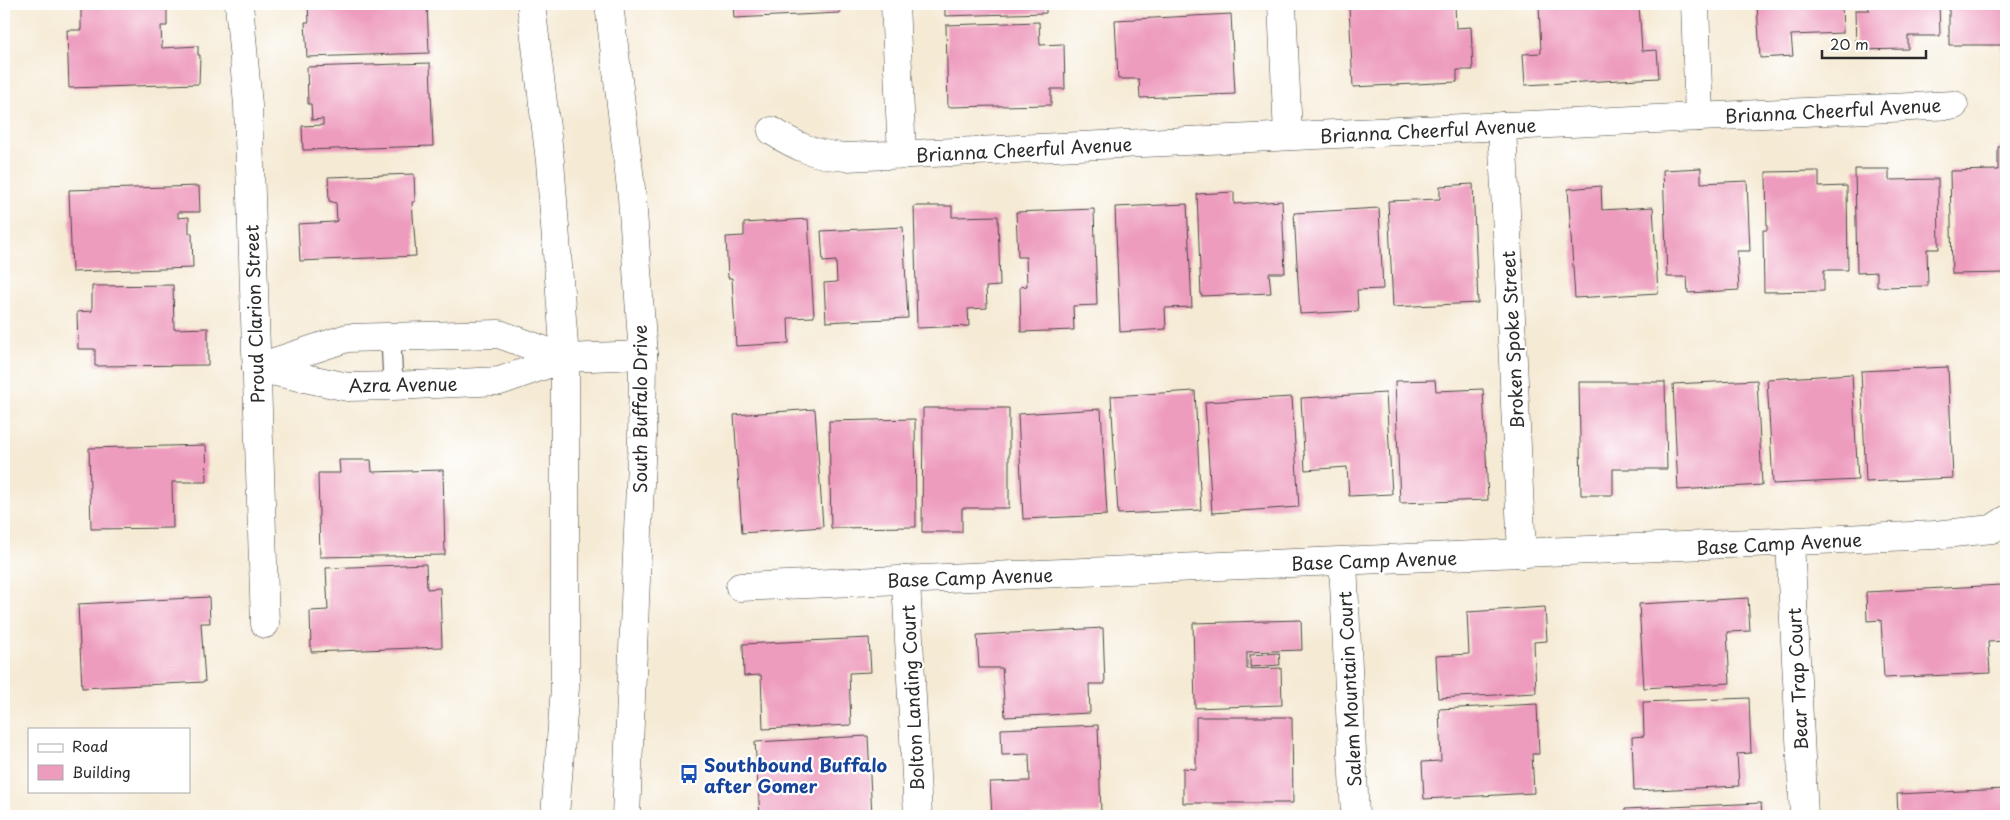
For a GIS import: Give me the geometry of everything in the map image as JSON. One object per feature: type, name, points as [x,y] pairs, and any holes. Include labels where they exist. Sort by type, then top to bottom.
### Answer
[{"type":"street","name":"Proud Clarion Street","points":[[239,4],[248,105],[265,624]]},
{"type":"street","points":[[531,4],[550,161],[565,358],[565,688],[555,816]]},
{"type":"street","name":"South Buffalo Drive","points":[[609,4],[632,197],[643,355],[642,437],[626,816]]},
{"type":"street","name":"Brianna Cheerful Avenue","points":[[894,4],[902,155]]},
{"type":"street","points":[[1282,4],[1288,136]]},
{"type":"street","points":[[1695,4],[1699,117]]},
{"type":"street","name":"Brianna Cheerful Avenue","points":[[772,131],[794,145],[822,155],[846,157],[1954,105]]},
{"type":"street","name":"Broken Spoke Street","points":[[1502,126],[1522,554]]},
{"type":"street","name":"Azra Avenue","points":[[256,368],[347,338],[499,334],[565,358]]},
{"type":"street","name":"Azra Avenue","points":[[256,368],[348,387],[393,386],[500,382],[565,358],[643,355]]},
{"type":"street","name":"Base Camp Avenue","points":[[740,587],[1343,562],[1962,533],[1992,529],[2006,520]]},
{"type":"street","name":"Bear Trap Court","points":[[1790,542],[1804,816]]},
{"type":"street","name":"Salem Mountain Court","points":[[1343,562],[1355,816]]},
{"type":"street","name":"Bolton Landing Court","points":[[906,580],[918,816]]},
{"type":"lane","points":[[391,337],[393,386]]},
{"type":"building","points":[[81,4],[167,4],[167,26],[161,26],[162,48],[198,46],[198,55],[200,55],[199,84],[69,88],[67,30],[81,30]]},
{"type":"building","points":[[427,4],[429,53],[307,57],[305,22],[309,22],[308,5]]},
{"type":"building","points":[[733,4],[839,4],[840,13],[734,18]]},
{"type":"building","points":[[945,4],[1046,4],[1046,13],[945,16]]},
{"type":"building","points":[[1455,4],[1456,28],[1471,27],[1473,70],[1457,70],[1457,82],[1353,87],[1349,7]]},
{"type":"building","points":[[1539,4],[1639,4],[1642,51],[1657,50],[1659,78],[1525,85],[1523,54],[1541,53]]},
{"type":"building","points":[[1757,4],[1842,4],[1843,33],[1791,35],[1793,56],[1760,58]]},
{"type":"building","points":[[1865,4],[1939,4],[1940,36],[1908,36],[1908,49],[1856,50],[1855,10],[1870,10]]},
{"type":"building","points":[[1949,4],[2006,4],[2006,66],[2002,66],[2002,45],[1949,45]]},
{"type":"building","points":[[1231,14],[1235,94],[1140,98],[1139,79],[1118,79],[1115,20]]},
{"type":"building","points":[[1039,22],[1040,45],[1064,44],[1065,89],[1051,89],[1051,105],[948,107],[946,25]]},
{"type":"building","points":[[430,63],[433,146],[303,150],[302,126],[323,125],[323,119],[312,120],[311,104],[308,104],[307,67]]},
{"type":"building","points":[[2006,146],[2006,273],[1952,274],[1950,171],[1998,170],[1998,147]]},
{"type":"building","points":[[1701,168],[1701,183],[1747,181],[1750,251],[1737,251],[1739,290],[1688,293],[1687,277],[1667,277],[1663,170]]},
{"type":"building","points":[[1855,169],[1889,169],[1889,180],[1938,179],[1939,249],[1927,249],[1928,286],[1877,287],[1877,272],[1857,273]]},
{"type":"building","points":[[1819,171],[1819,187],[1847,186],[1848,270],[1824,270],[1824,291],[1764,292],[1763,230],[1767,230],[1766,172]]},
{"type":"building","points":[[414,174],[415,202],[412,202],[416,256],[300,261],[298,224],[337,221],[336,203],[329,201],[328,177]]},
{"type":"building","points":[[1473,184],[1478,303],[1393,307],[1388,201],[1440,199],[1440,186]]},
{"type":"building","points":[[199,186],[200,212],[178,212],[178,218],[189,217],[189,233],[192,233],[193,268],[72,272],[69,190]]},
{"type":"building","points":[[1601,186],[1602,210],[1653,207],[1658,293],[1575,298],[1568,189]]},
{"type":"building","points":[[1234,192],[1234,204],[1282,201],[1285,273],[1269,273],[1271,293],[1201,296],[1197,194]]},
{"type":"building","points":[[1187,204],[1192,307],[1165,308],[1166,329],[1120,332],[1115,207]]},
{"type":"building","points":[[914,206],[952,206],[952,217],[998,216],[1000,286],[986,287],[987,308],[968,309],[969,326],[917,328]]},
{"type":"building","points":[[1379,208],[1383,289],[1357,290],[1358,311],[1300,314],[1294,213]]},
{"type":"building","points":[[1094,209],[1097,305],[1073,306],[1074,330],[1021,332],[1020,287],[1027,286],[1026,257],[1018,257],[1016,212]]},
{"type":"building","points":[[808,219],[814,317],[788,318],[789,343],[736,346],[732,278],[728,278],[726,237],[744,236],[744,223]]},
{"type":"building","points":[[903,227],[908,318],[826,322],[824,283],[837,282],[836,261],[823,262],[821,231]]},
{"type":"building","points":[[173,285],[174,329],[208,328],[208,365],[95,366],[95,349],[78,349],[77,312],[92,311],[92,286]]},
{"type":"building","points":[[1948,367],[1953,478],[1866,482],[1861,371]]},
{"type":"building","points":[[1852,374],[1858,480],[1773,484],[1767,379]]},
{"type":"building","points":[[1435,380],[1436,391],[1483,389],[1488,500],[1400,503],[1395,381]]},
{"type":"building","points":[[1757,380],[1762,485],[1678,490],[1673,384]]},
{"type":"building","points":[[1579,382],[1665,382],[1667,469],[1613,469],[1613,495],[1581,495]]},
{"type":"building","points":[[1195,391],[1201,510],[1118,514],[1111,396]]},
{"type":"building","points":[[1386,393],[1392,494],[1349,496],[1347,467],[1305,470],[1301,398]]},
{"type":"building","points":[[1292,397],[1299,507],[1212,513],[1205,402]]},
{"type":"building","points":[[923,408],[1009,408],[1009,508],[962,508],[962,532],[922,532]]},
{"type":"building","points":[[815,409],[823,527],[742,533],[734,415]]},
{"type":"building","points":[[1101,409],[1107,515],[1023,519],[1018,414]]},
{"type":"building","points":[[915,419],[916,527],[831,528],[829,421]]},
{"type":"building","points":[[206,445],[207,482],[172,482],[173,528],[91,529],[89,448]]},
{"type":"building","points":[[339,460],[371,460],[372,472],[443,470],[445,555],[320,557],[318,473],[340,473]]},
{"type":"building","points":[[426,564],[427,589],[440,588],[442,647],[311,652],[310,611],[328,610],[326,568]]},
{"type":"building","points":[[2002,585],[2005,641],[1988,642],[1990,673],[1884,678],[1881,620],[1867,621],[1866,592]]},
{"type":"building","points":[[209,597],[210,623],[201,623],[205,682],[82,688],[78,604]]},
{"type":"building","points":[[1748,598],[1750,631],[1727,632],[1730,683],[1644,688],[1639,604]]},
{"type":"building","points":[[1545,607],[1547,641],[1534,642],[1536,693],[1438,698],[1436,656],[1469,654],[1467,612]]},
{"type":"building","points":[[1301,620],[1302,650],[1247,652],[1247,669],[1281,668],[1282,705],[1195,708],[1193,623]]},
{"type":"building","points":[[1103,628],[1105,684],[1089,684],[1090,713],[1005,717],[1002,668],[979,668],[977,635]]},
{"type":"building","points":[[869,638],[871,672],[849,673],[851,725],[763,729],[761,675],[744,676],[743,644]]},
{"type":"building","points":[[1279,653],[1280,665],[1250,667],[1250,655]]},
{"type":"building","points":[[1749,698],[1751,753],[1737,754],[1739,786],[1634,791],[1632,737],[1644,736],[1643,702]]},
{"type":"building","points":[[1537,704],[1539,754],[1532,754],[1534,793],[1424,799],[1422,762],[1441,761],[1439,709]]},
{"type":"building","points":[[1196,717],[1292,717],[1293,803],[1183,803],[1183,768],[1196,769]]},
{"type":"building","points":[[1098,725],[1101,813],[992,816],[990,782],[1030,781],[1029,754],[1002,755],[1001,729]]},
{"type":"building","points":[[868,736],[872,816],[760,816],[755,742]]},
{"type":"building","points":[[2006,789],[2006,816],[1898,816],[1897,794]]},
{"type":"building","points":[[1761,803],[1762,816],[1625,816],[1625,809]]},
{"type":"building","points":[[1566,813],[1566,816],[1538,816],[1538,815]]},
{"type":"place","name":"Southbound Buffalo after Gomer","points":[[689,774]]}]
